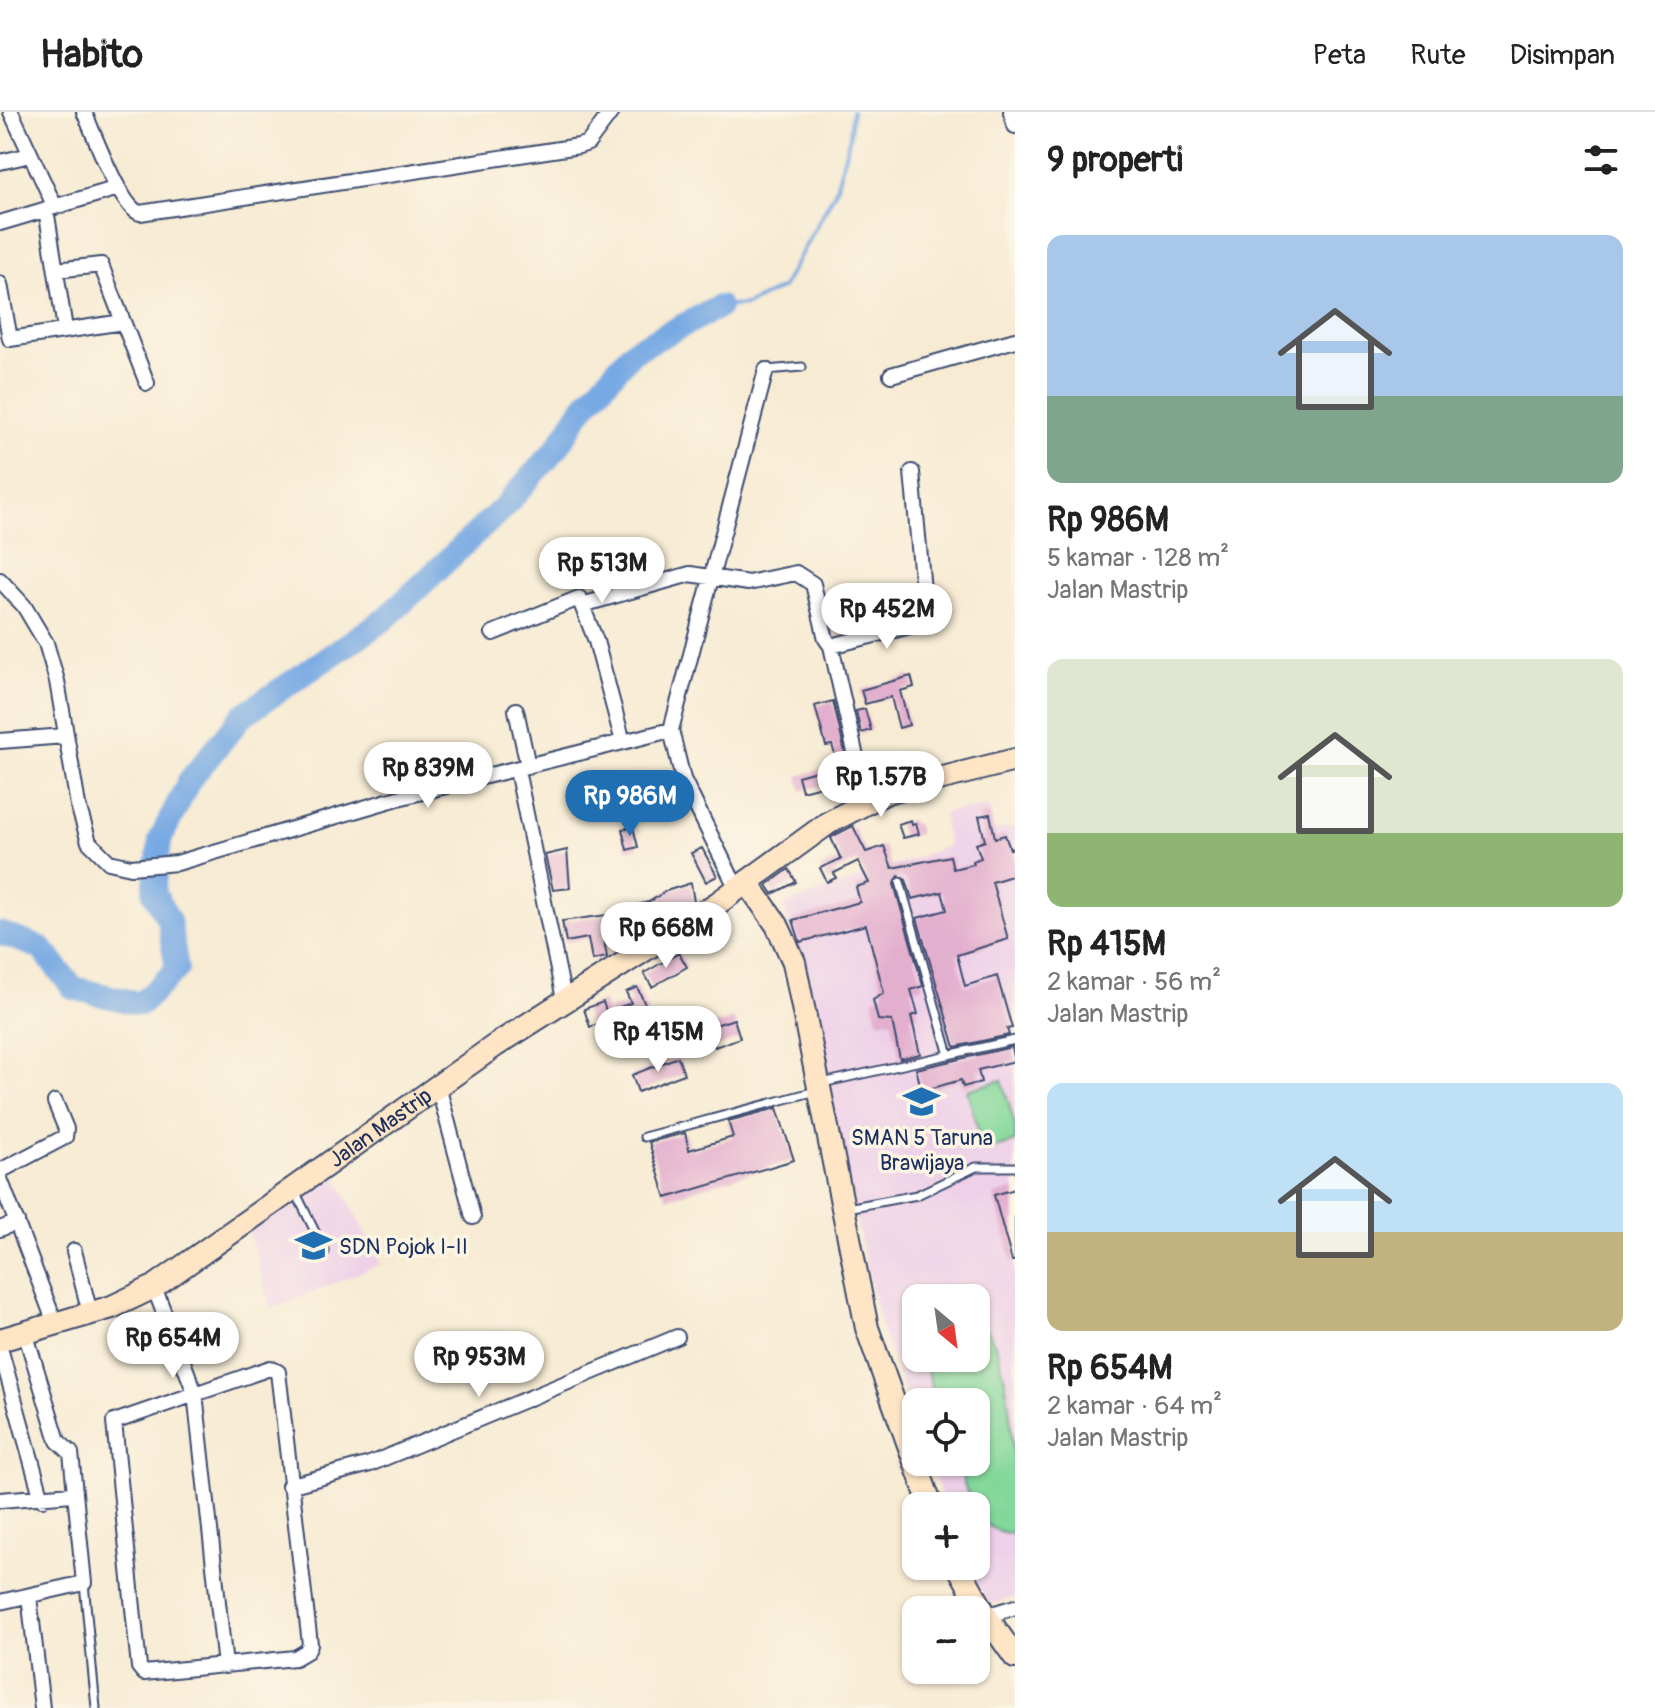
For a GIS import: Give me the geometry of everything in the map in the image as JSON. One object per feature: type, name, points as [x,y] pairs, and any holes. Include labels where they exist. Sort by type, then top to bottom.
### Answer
[{"type":"street","points":[[0,113],[9,112],[30,155],[50,208],[65,329]]},
{"type":"street","points":[[84,112],[118,188],[131,209],[140,213],[579,146],[588,143],[611,112]]},
{"type":"street","points":[[1011,112],[1015,126]]},
{"type":"street","points":[[0,162],[30,155]]},
{"type":"street","points":[[0,223],[118,188]]},
{"type":"street","points":[[56,270],[99,263],[147,383]]},
{"type":"street","points":[[0,284],[10,339],[123,322]]},
{"type":"street","points":[[891,375],[1015,340]]},
{"type":"street","points":[[772,369],[671,730],[683,779],[742,886],[777,925],[794,962],[867,1328],[926,1492]]},
{"type":"street","points":[[831,646],[928,620],[914,521],[912,472]]},
{"type":"street","points":[[609,561],[620,592]]},
{"type":"street","points":[[582,605],[682,575],[748,583],[796,573],[807,576],[813,584],[826,639],[831,646],[866,801]]},
{"type":"street","points":[[0,580],[24,606],[46,643],[57,681],[78,805],[89,842],[109,862],[131,867],[177,863],[398,798],[671,730]]},
{"type":"street","points":[[493,633],[574,597],[582,605],[623,742]]},
{"type":"street","points":[[516,710],[522,768],[564,999]]},
{"type":"street","points":[[0,741],[65,736]]},
{"type":"street","name":"Jalan Mastrip","points":[[0,1340],[112,1307],[154,1287],[564,999],[742,886],[794,846],[866,801],[913,785],[1015,760]]},
{"type":"street","points":[[438,1086],[473,1217]]},
{"type":"street","points":[[0,1171],[65,1137],[66,1129],[55,1102]]},
{"type":"street","points":[[0,1179],[55,1323]]},
{"type":"street","points":[[0,1229],[17,1222]]},
{"type":"street","points":[[74,1251],[90,1313]]},
{"type":"street","points":[[154,1287],[195,1393],[225,1666]]},
{"type":"street","points":[[0,1602],[84,1583],[72,1494],[71,1453],[58,1441],[25,1332]]},
{"type":"street","points":[[289,1486],[370,1464],[677,1337]]},
{"type":"street","points":[[0,1348],[42,1499]]},
{"type":"street","points":[[270,1368],[277,1370],[289,1486],[310,1644],[307,1651],[295,1658],[147,1674],[139,1667],[113,1425],[118,1420],[195,1393],[270,1368]]},
{"type":"street","points":[[0,1500],[42,1499],[72,1494]]},
{"type":"street","points":[[29,1596],[42,1708]]},
{"type":"street","points":[[990,1615],[1015,1607]]},
{"type":"street","points":[[990,1622],[1015,1657]]},
{"type":"lane","points":[[772,369],[802,367]]},
{"type":"lane","points":[[900,882],[949,1055]]},
{"type":"lane","points":[[644,1137],[820,1087],[1015,1040]]},
{"type":"lane","points":[[841,1209],[917,1195],[976,1167],[1015,1167]]},
{"type":"lane","points":[[294,1190],[325,1252]]},
{"type":"lane","points":[[84,1583],[96,1708]]},
{"type":"shaded area","name":"SMAN 5 Taruna Brawijaya","points":[[989,806],[994,831],[1015,827],[1015,1597],[990,1605],[990,1596],[985,1596],[975,1580],[990,1580],[990,1492],[940,1492],[934,1476],[990,1476],[990,1388],[903,1388],[881,1327],[784,905],[948,846],[943,813]]},
{"type":"shaded area","name":"SDN Pojok I-II","points":[[334,1172],[381,1264],[271,1309],[248,1229]]},
{"type":"green space","points":[[1002,1080],[1015,1125],[1015,1142],[984,1151],[967,1090]]},
{"type":"green space","points":[[990,1335],[999,1355],[1010,1416],[1015,1534],[990,1527],[990,1492],[968,1492],[962,1476],[990,1476],[990,1388],[932,1388],[928,1372],[990,1372]]},
{"type":"building","points":[[911,676],[914,687],[900,691],[909,725],[899,728],[891,697],[865,704],[861,690]]},
{"type":"building","points":[[833,701],[851,778],[802,791],[798,776],[838,765],[832,745],[826,746],[815,706]]},
{"type":"building","points":[[865,709],[871,730],[861,733],[856,711]]},
{"type":"building","points":[[990,814],[995,838],[1005,835],[1010,849],[1015,848],[1015,875],[992,882],[1008,939],[957,955],[965,986],[997,976],[1012,1028],[1007,1029],[1009,1035],[955,1047],[917,918],[947,910],[942,892],[912,899],[906,880],[899,876],[894,884],[923,986],[911,990],[918,1014],[911,1016],[920,1054],[900,1059],[892,1021],[878,1020],[873,1000],[884,993],[866,925],[800,942],[793,920],[860,902],[856,887],[869,883],[858,861],[834,873],[836,878],[827,882],[820,868],[841,859],[831,838],[835,835],[853,826],[866,852],[884,846],[892,868],[950,856],[953,869],[974,864],[973,861],[981,858],[976,844],[985,841],[979,816]]},
{"type":"building","points":[[911,820],[912,824],[916,823],[919,834],[903,838],[898,824]]},
{"type":"building","points":[[633,827],[638,847],[627,850],[622,829]]},
{"type":"building","points":[[702,848],[717,876],[706,882],[691,853]]},
{"type":"building","points":[[567,850],[570,888],[553,890],[545,855]]},
{"type":"building","points":[[789,869],[796,882],[773,894],[767,885]]},
{"type":"building","points":[[691,883],[694,902],[637,918],[639,926],[603,935],[607,957],[592,960],[588,938],[566,942],[562,921],[622,913],[621,909],[649,902],[666,891]]},
{"type":"building","points":[[679,953],[687,967],[652,987],[644,973]]},
{"type":"building","points":[[637,987],[649,1013],[629,1022],[633,1034],[618,1040],[608,1011],[631,1003],[626,992]]},
{"type":"building","points":[[603,1002],[609,1020],[590,1027],[584,1009]]},
{"type":"building","points":[[734,1019],[740,1038],[715,1047],[709,1027]]},
{"type":"building","points":[[1012,1047],[1015,1061],[978,1070],[981,1082],[963,1087],[961,1080],[922,1091],[916,1069]]},
{"type":"building","points":[[678,1057],[684,1074],[638,1092],[632,1075]]},
{"type":"building","points":[[777,1108],[794,1160],[666,1198],[649,1142],[685,1133],[689,1150],[733,1137],[728,1121]]},
{"type":"building","points":[[1015,1189],[1015,1261],[1012,1261],[994,1195]]},
{"type":"waterway","points":[[719,307],[746,305],[782,288],[835,192],[850,136],[852,112]]},
{"type":"waterway","points":[[0,933],[41,948],[73,988],[141,1004],[177,969],[169,921],[154,893],[160,840],[189,781],[243,715],[385,619],[504,507],[557,448],[582,409],[633,351],[719,307]]},
{"type":"place","name":"SMAN 5 Taruna Brawijaya","points":[[922,1101]]},
{"type":"place","name":"SDN Pojok I-II","points":[[313,1246]]}]
